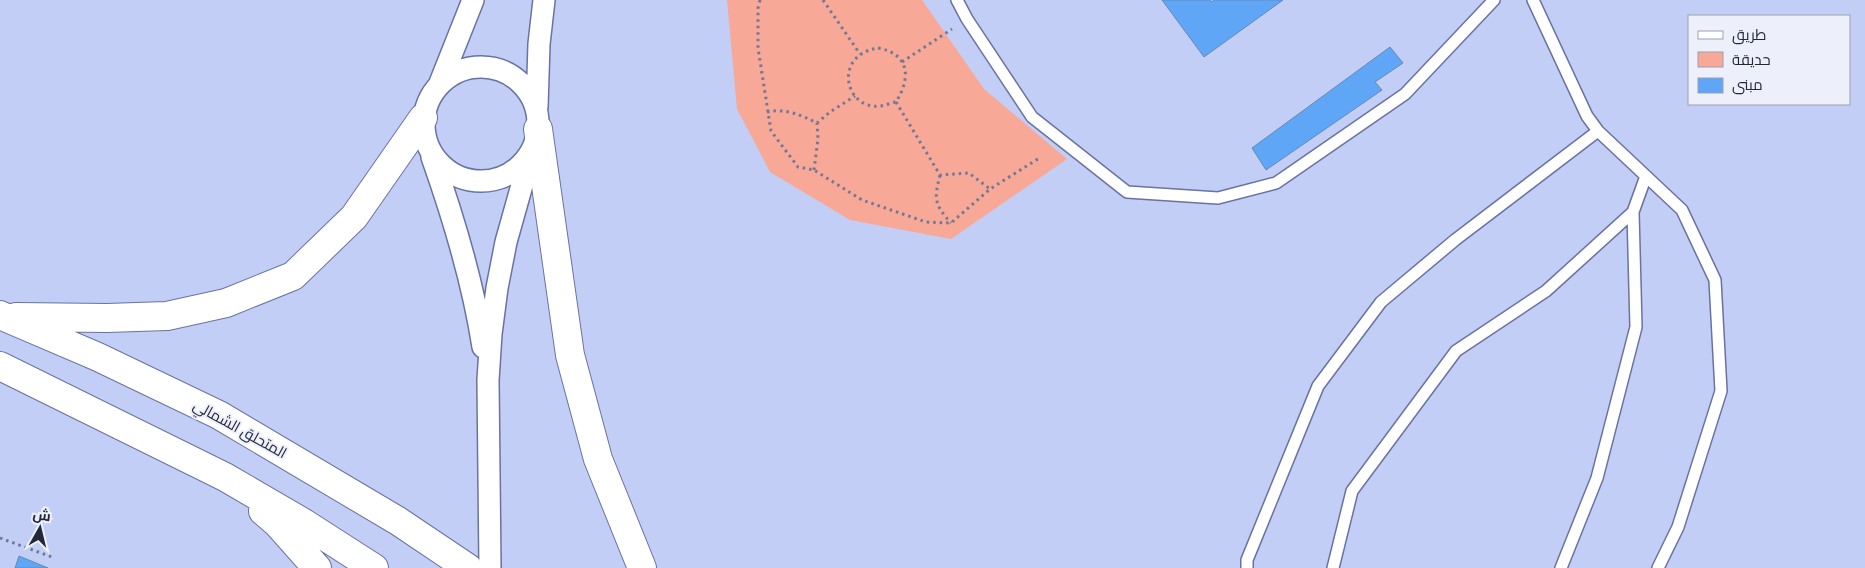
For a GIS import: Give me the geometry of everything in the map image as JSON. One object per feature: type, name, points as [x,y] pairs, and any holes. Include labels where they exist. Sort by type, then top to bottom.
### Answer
[{"type":"highway","points":[[2,316],[107,318],[166,316],[226,303],[293,276],[354,217],[423,118]]},
{"type":"highway","points":[[535,130],[570,355],[598,460],[642,568]]},
{"type":"highway","name":"المتحلق الشمالي","points":[[2,316],[98,357],[219,415],[398,521],[468,568]]},
{"type":"highway","points":[[0,366],[225,477],[304,523],[374,568]]},
{"type":"highway","points":[[225,477],[277,522],[317,568]]},
{"type":"street","points":[[473,0],[440,83],[428,99],[423,118],[424,136],[450,208],[466,265],[479,322],[488,380]]},
{"type":"street","points":[[490,568],[488,380],[491,334],[506,242],[535,130],[539,44],[544,0]]},
{"type":"street","points":[[430,152],[443,168],[460,178],[480,182],[500,178],[518,168],[535,130],[528,91],[514,77],[496,68],[476,66],[456,71],[440,83]]},
{"type":"lane","points":[[957,0],[967,19],[1032,117],[1126,192],[1218,198],[1276,183],[1405,94],[1494,0]]},
{"type":"lane","points":[[1533,0],[1587,116],[1598,131],[1682,210],[1714,280],[1721,391],[1678,527],[1658,568]]},
{"type":"lane","points":[[1247,568],[1246,560],[1318,386],[1381,302],[1455,240],[1598,131]]},
{"type":"lane","points":[[1561,568],[1597,478],[1636,328],[1634,212],[1646,176]]},
{"type":"lane","points":[[1333,568],[1352,491],[1456,351],[1546,291],[1634,212]]},
{"type":"path","points":[[760,0],[758,8],[758,48],[771,131],[798,167],[814,170],[862,200],[926,222],[951,223],[990,189],[1041,157]]},
{"type":"path","points":[[823,0],[860,54]]},
{"type":"path","points":[[902,62],[967,19]]},
{"type":"path","points":[[878,48],[888,50],[902,62],[906,71],[906,81],[896,102],[871,106],[855,96],[850,87],[849,69],[860,54],[878,48]]},
{"type":"path","points":[[817,123],[855,96]]},
{"type":"path","points":[[896,102],[940,174],[935,196],[941,212],[951,223]]},
{"type":"path","points":[[767,112],[776,110],[800,114],[817,123]]},
{"type":"path","points":[[814,170],[818,139],[817,123]]},
{"type":"path","points":[[940,174],[969,172],[990,189]]},
{"type":"path","points":[[0,538],[52,557]]},
{"type":"green space","points":[[727,0],[922,0],[984,89],[1067,159],[951,239],[850,220],[770,172],[737,109]]},
{"type":"building","points":[[1162,0],[1210,0],[1211,2],[1214,0],[1283,0],[1204,57]]},
{"type":"building","points":[[1390,47],[1403,63],[1375,82],[1382,90],[1266,170],[1252,148]]},
{"type":"building","points":[[19,556],[48,568],[15,568]]}]
